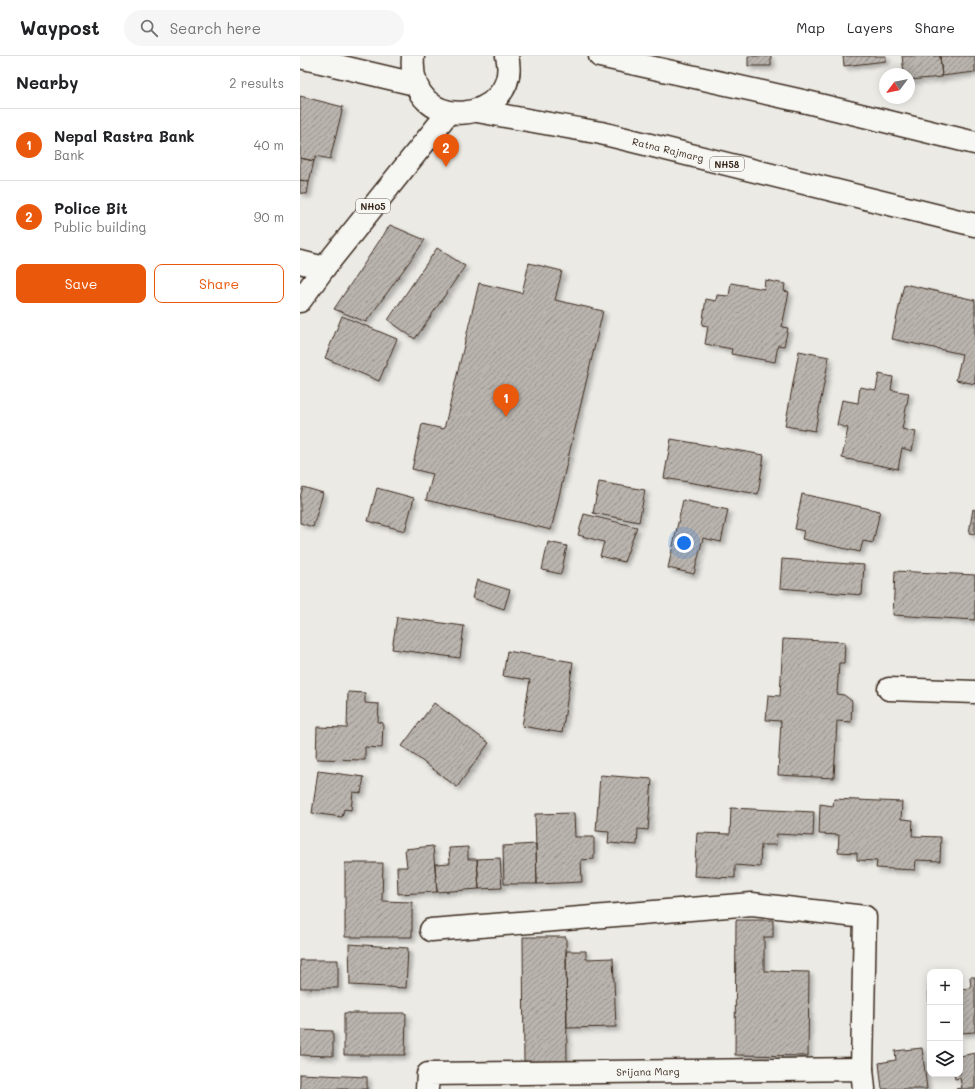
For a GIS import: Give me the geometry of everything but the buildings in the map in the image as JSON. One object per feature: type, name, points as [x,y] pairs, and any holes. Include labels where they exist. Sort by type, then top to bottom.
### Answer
[{"type":"main road","name":"Ratna Rajmarg","points":[[412,56],[412,69],[415,84],[423,97],[434,107],[448,112],[462,114],[477,111],[491,103],[501,91],[507,77],[507,56]]},
{"type":"main road","points":[[600,56],[807,102],[975,143]]},
{"type":"main road","points":[[300,57],[415,84]]},
{"type":"main road","name":"Ratna Rajmarg","points":[[477,111],[601,133],[975,225]]},
{"type":"main road","name":"NH05","points":[[300,302],[324,268],[448,112]]},
{"type":"main road","points":[[300,262],[324,268]]},
{"type":"main road","points":[[889,690],[975,692]]},
{"type":"main road","points":[[431,930],[752,904],[865,917],[863,1079]]},
{"type":"main road","name":"Srijana Marg","points":[[427,1089],[428,1074],[863,1079]]},
{"type":"place","name":"Police Bit","points":[[446,167]]},
{"type":"place","name":"Nepal Rastra Bank","points":[[506,417]]}]
